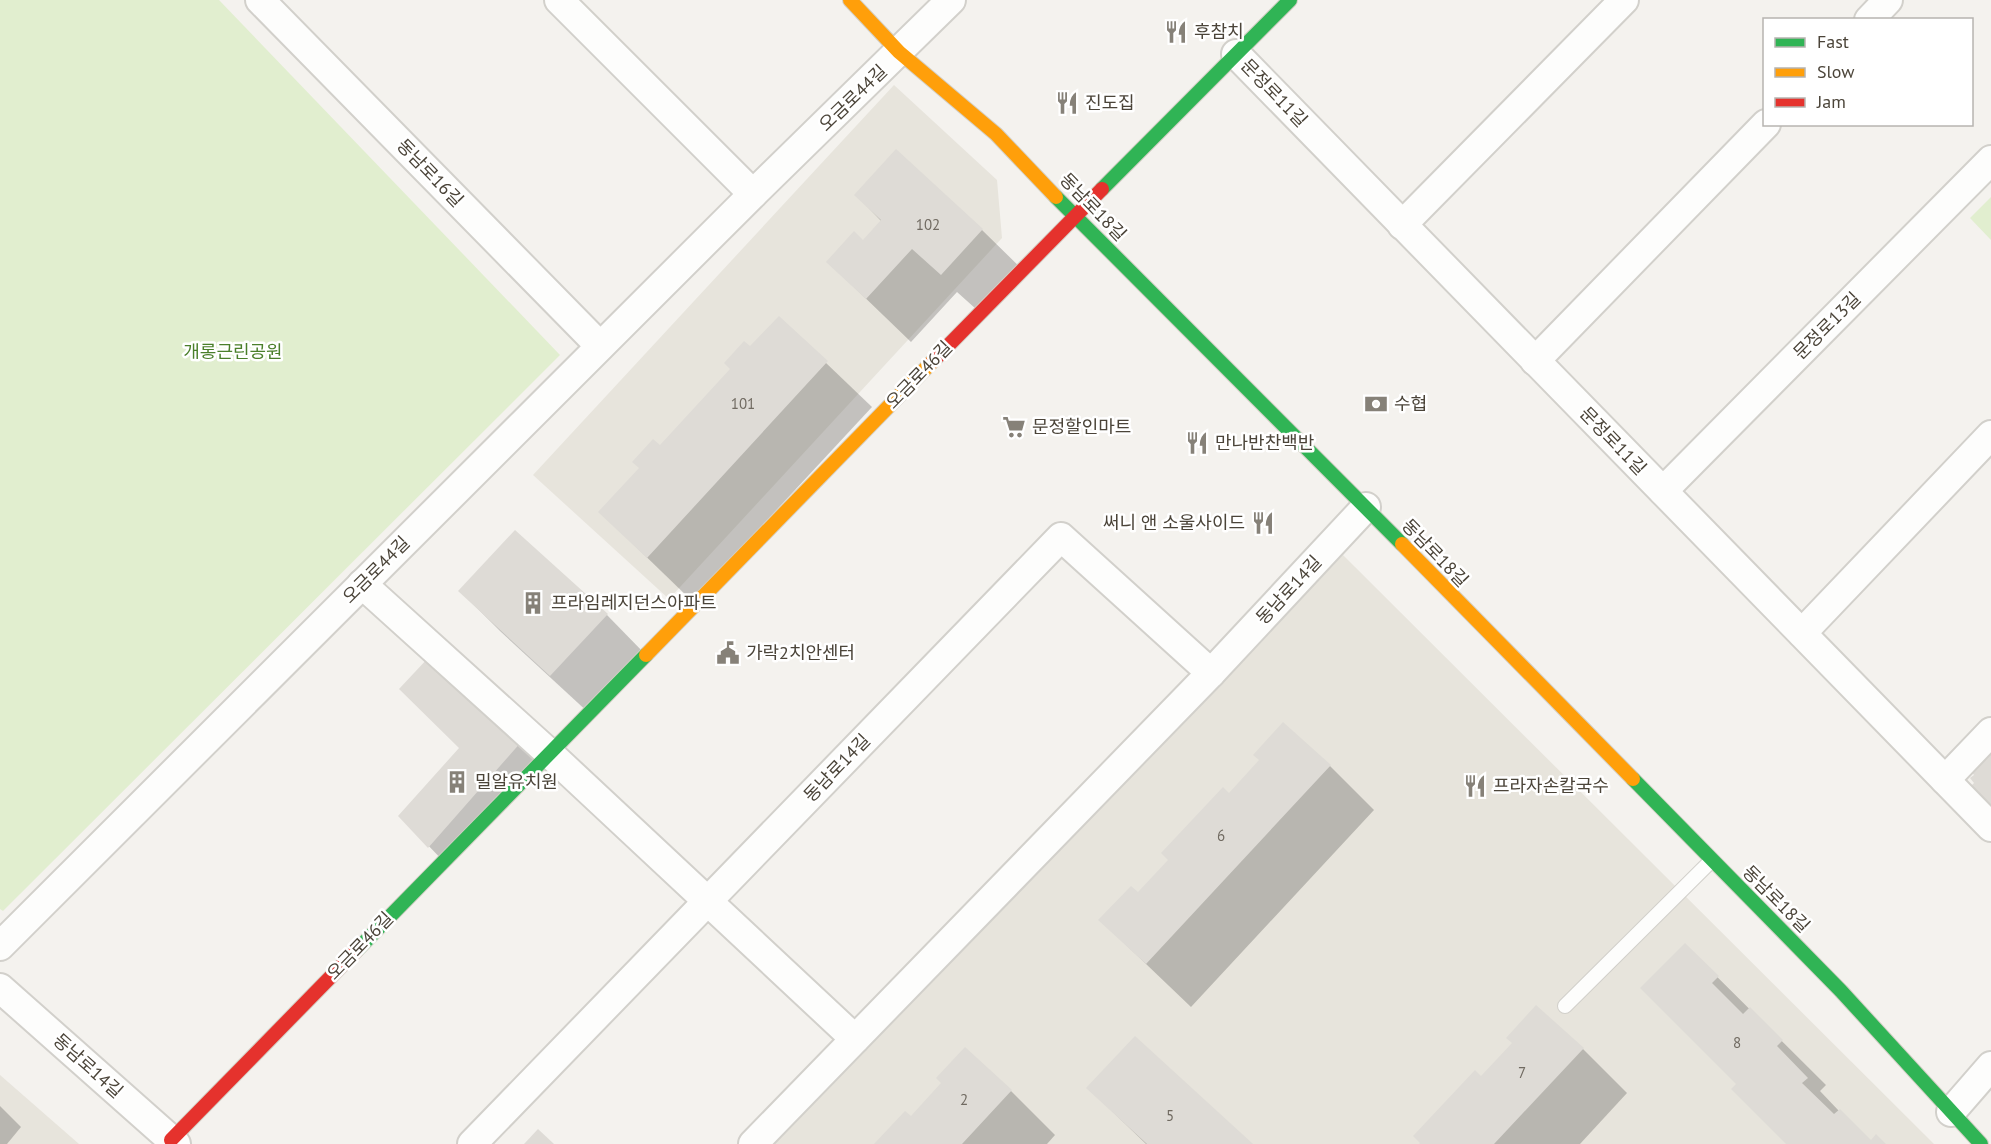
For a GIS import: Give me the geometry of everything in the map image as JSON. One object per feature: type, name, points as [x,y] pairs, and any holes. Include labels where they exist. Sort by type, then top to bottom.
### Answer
[{"type":"street","name":"동남로16길","points":[[260,0],[600,346]]},
{"type":"street","points":[[559,0],[753,194]]},
{"type":"street","name":"동남로18길","points":[[850,0],[899,52],[996,134],[1366,507],[1841,991],[1981,1144]]},
{"type":"street","name":"오금로44길","points":[[0,946],[600,346],[951,0]]},
{"type":"street","name":"오금로46길","points":[[171,1143],[549,753],[1290,0]]},
{"type":"street","points":[[1402,225],[1624,0]]},
{"type":"street","points":[[1871,18],[1888,0]]},
{"type":"street","name":"문정로11길","points":[[1236,54],[1991,827]]},
{"type":"street","points":[[1535,361],[1764,126]]},
{"type":"street","name":"문정로13길","points":[[1663,491],[1991,160]]},
{"type":"street","points":[[1802,633],[1991,435]]},
{"type":"street","name":"동남로14길","points":[[753,1144],[1211,673],[1366,507]]},
{"type":"street","name":"동남로14길","points":[[472,1144],[1061,537],[1211,673]]},
{"type":"street","points":[[362,584],[549,753],[855,1039]]},
{"type":"street","points":[[1945,780],[1991,732]]},
{"type":"street","name":"동남로14길","points":[[0,988],[171,1143]]},
{"type":"street","points":[[1951,1112],[1991,1066]]},
{"type":"lane","points":[[1565,1006],[1712,860]]},
{"type":"shaded area","points":[[894,85],[997,180],[1002,238],[669,599],[533,475]]},
{"type":"shaded area","points":[[1343,555],[1934,1144],[771,1144]]},
{"type":"shaded area","points":[[0,1075],[79,1144],[0,1144]]},
{"type":"green space","name":"개롱근린공원","points":[[0,0],[219,0],[560,355],[3,911],[0,909]]},
{"type":"green space","points":[[1991,197],[1991,240],[1970,218]]},
{"type":"building","points":[[896,149],[983,229],[941,275],[912,249],[866,299],[826,262],[854,231],[863,240],[881,220],[854,195]]},
{"type":"building","points":[[779,316],[828,361],[647,558],[598,512],[639,468],[632,462],[653,439],[660,445],[730,369],[724,363],[744,341],[750,346]]},
{"type":"building","name":"프라임레지던스아파트","points":[[515,530],[608,614],[550,676],[458,591]]},
{"type":"building","name":"밀알유치원","points":[[429,657],[522,741],[428,848],[398,816],[459,748],[399,689]]},
{"type":"building","points":[[1283,722],[1331,765],[1146,964],[1098,920],[1131,886],[1138,892],[1168,860],[1161,853],[1223,787],[1229,793],[1259,760],[1253,755]]},
{"type":"building","points":[[1991,746],[1991,808],[1970,787],[1974,783],[1970,778],[1974,775],[1970,770]]},
{"type":"building","points":[[1685,943],[1719,976],[1712,983],[1743,1014],[1750,1007],[1783,1040],[1777,1046],[1808,1078],[1802,1083],[1834,1114],[1840,1109],[1871,1140],[1876,1134],[1886,1144],[1786,1144],[1731,1089],[1736,1084],[1640,988]]},
{"type":"building","points":[[1536,1005],[1584,1048],[1494,1144],[1419,1144],[1413,1136],[1475,1070],[1481,1076],[1512,1043],[1506,1038]]},
{"type":"building","points":[[1135,1036],[1253,1144],[1147,1144],[1086,1088]]},
{"type":"building","points":[[965,1047],[1012,1090],[962,1144],[874,1144],[905,1111],[911,1116],[941,1083],[936,1078]]},
{"type":"building","points":[[538,1129],[554,1144],[524,1144]]},
{"type":"traffic: fast","points":[[1102,189],[1290,0]]},
{"type":"traffic: fast","points":[[1056,197],[1402,544]]},
{"type":"traffic: fast","points":[[356,951],[646,655]]},
{"type":"traffic: fast","points":[[1633,779],[1841,991],[1981,1144]]},
{"type":"traffic: slow","points":[[850,0],[899,52],[996,134],[1056,197]]},
{"type":"traffic: slow","points":[[646,655],[933,361]]},
{"type":"traffic: slow","points":[[1402,544],[1633,779]]},
{"type":"traffic: jam","points":[[933,361],[1102,189]]},
{"type":"traffic: jam","points":[[171,1140],[356,951]]},
{"type":"place","name":"후참치","points":[[1176,32]]},
{"type":"place","name":"진도집","points":[[1067,103]]},
{"type":"place","name":"수협","points":[[1376,404]]},
{"type":"place","name":"문정할인마트","points":[[1014,427]]},
{"type":"place","name":"만나반찬백반","points":[[1197,443]]},
{"type":"place","name":"써니 앤 소울사이드","points":[[1263,523]]},
{"type":"place","name":"프라임레지던스아파트","points":[[533,603]]},
{"type":"place","name":"가락2치안센터","points":[[728,653]]},
{"type":"place","name":"밀알유치원","points":[[457,782]]},
{"type":"place","name":"프라자손칼국수","points":[[1475,786]]}]
